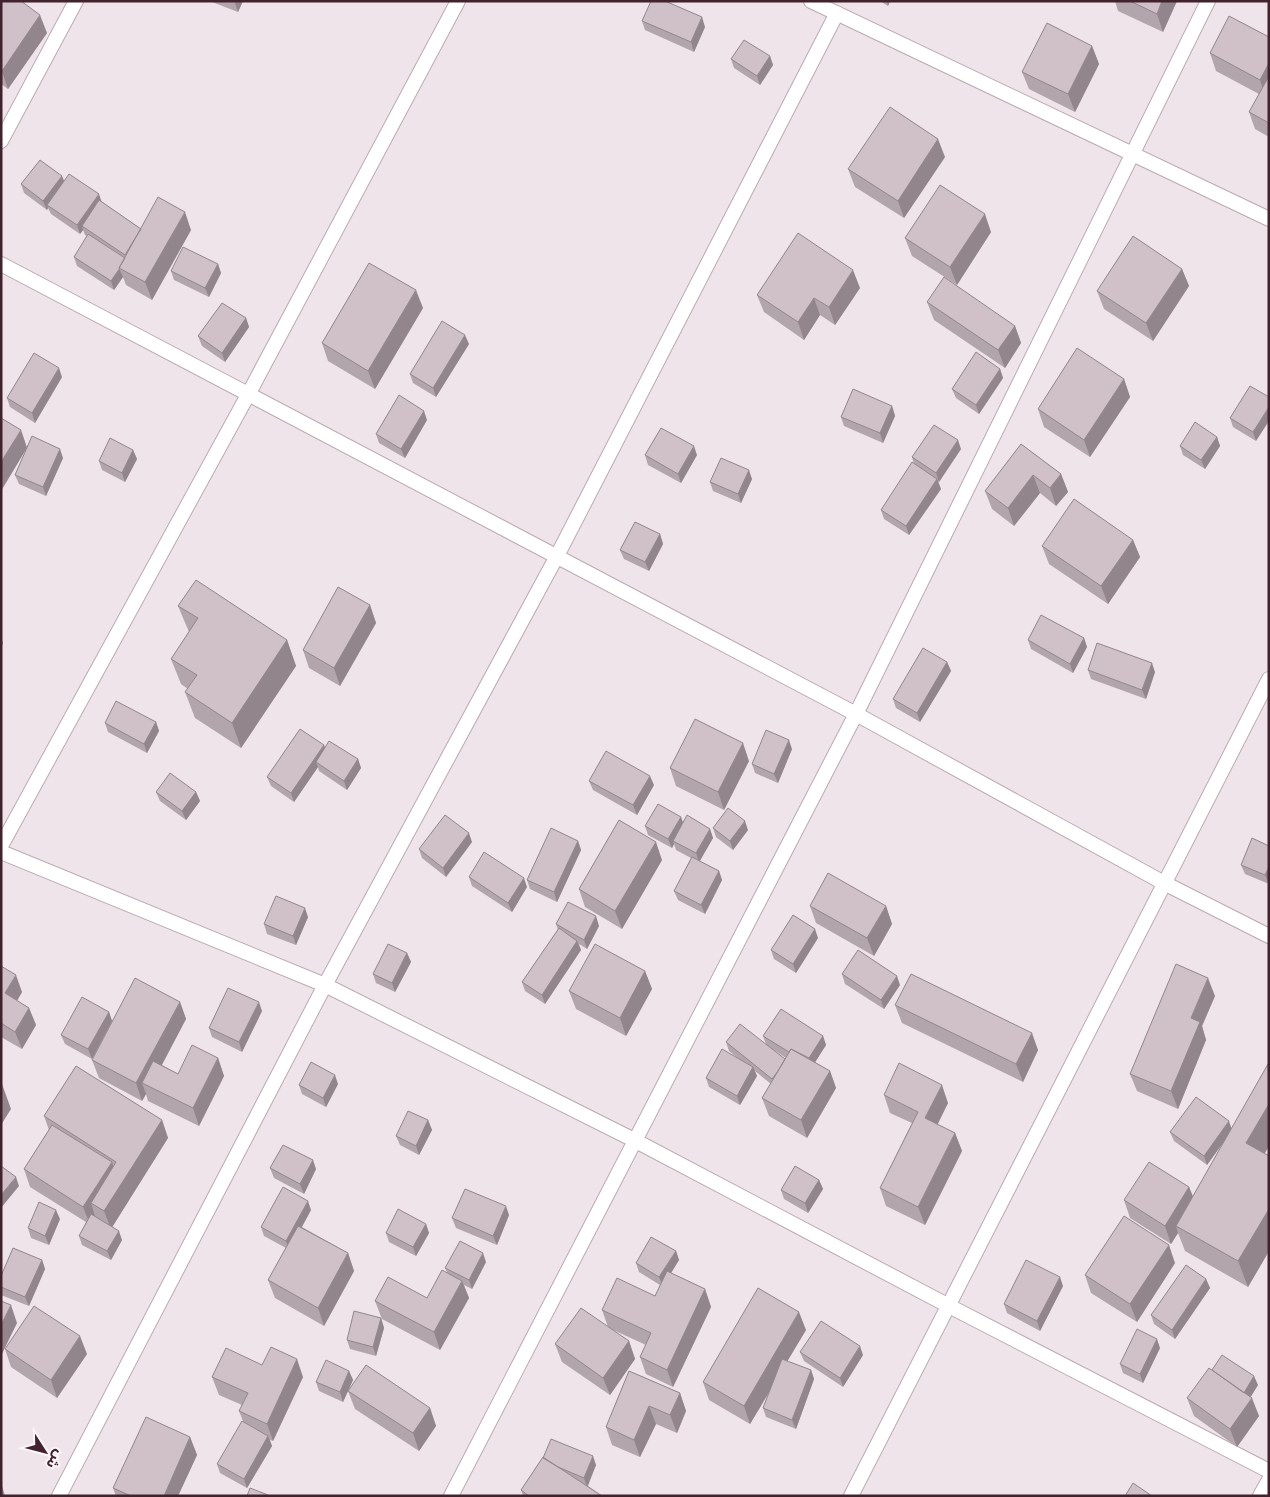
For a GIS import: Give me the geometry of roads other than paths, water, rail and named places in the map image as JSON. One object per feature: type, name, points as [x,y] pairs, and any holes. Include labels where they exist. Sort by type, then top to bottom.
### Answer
[{"type":"street","points":[[1,141],[76,1]]},
{"type":"street","points":[[1,846],[249,393],[458,1]]},
{"type":"street","points":[[811,1],[1134,153],[1269,219]]},
{"type":"street","points":[[451,1496],[856,714],[1208,1]]},
{"type":"street","points":[[59,1496],[325,985],[557,556],[837,13]]},
{"type":"street","points":[[1,264],[856,714],[1164,883],[1269,936]]},
{"type":"street","points":[[851,1496],[1269,679]]},
{"type":"street","points":[[1,852],[325,985],[634,1140],[949,1306],[1269,1471]]},
{"type":"street","points":[[1260,1496],[1269,1480]]}]
